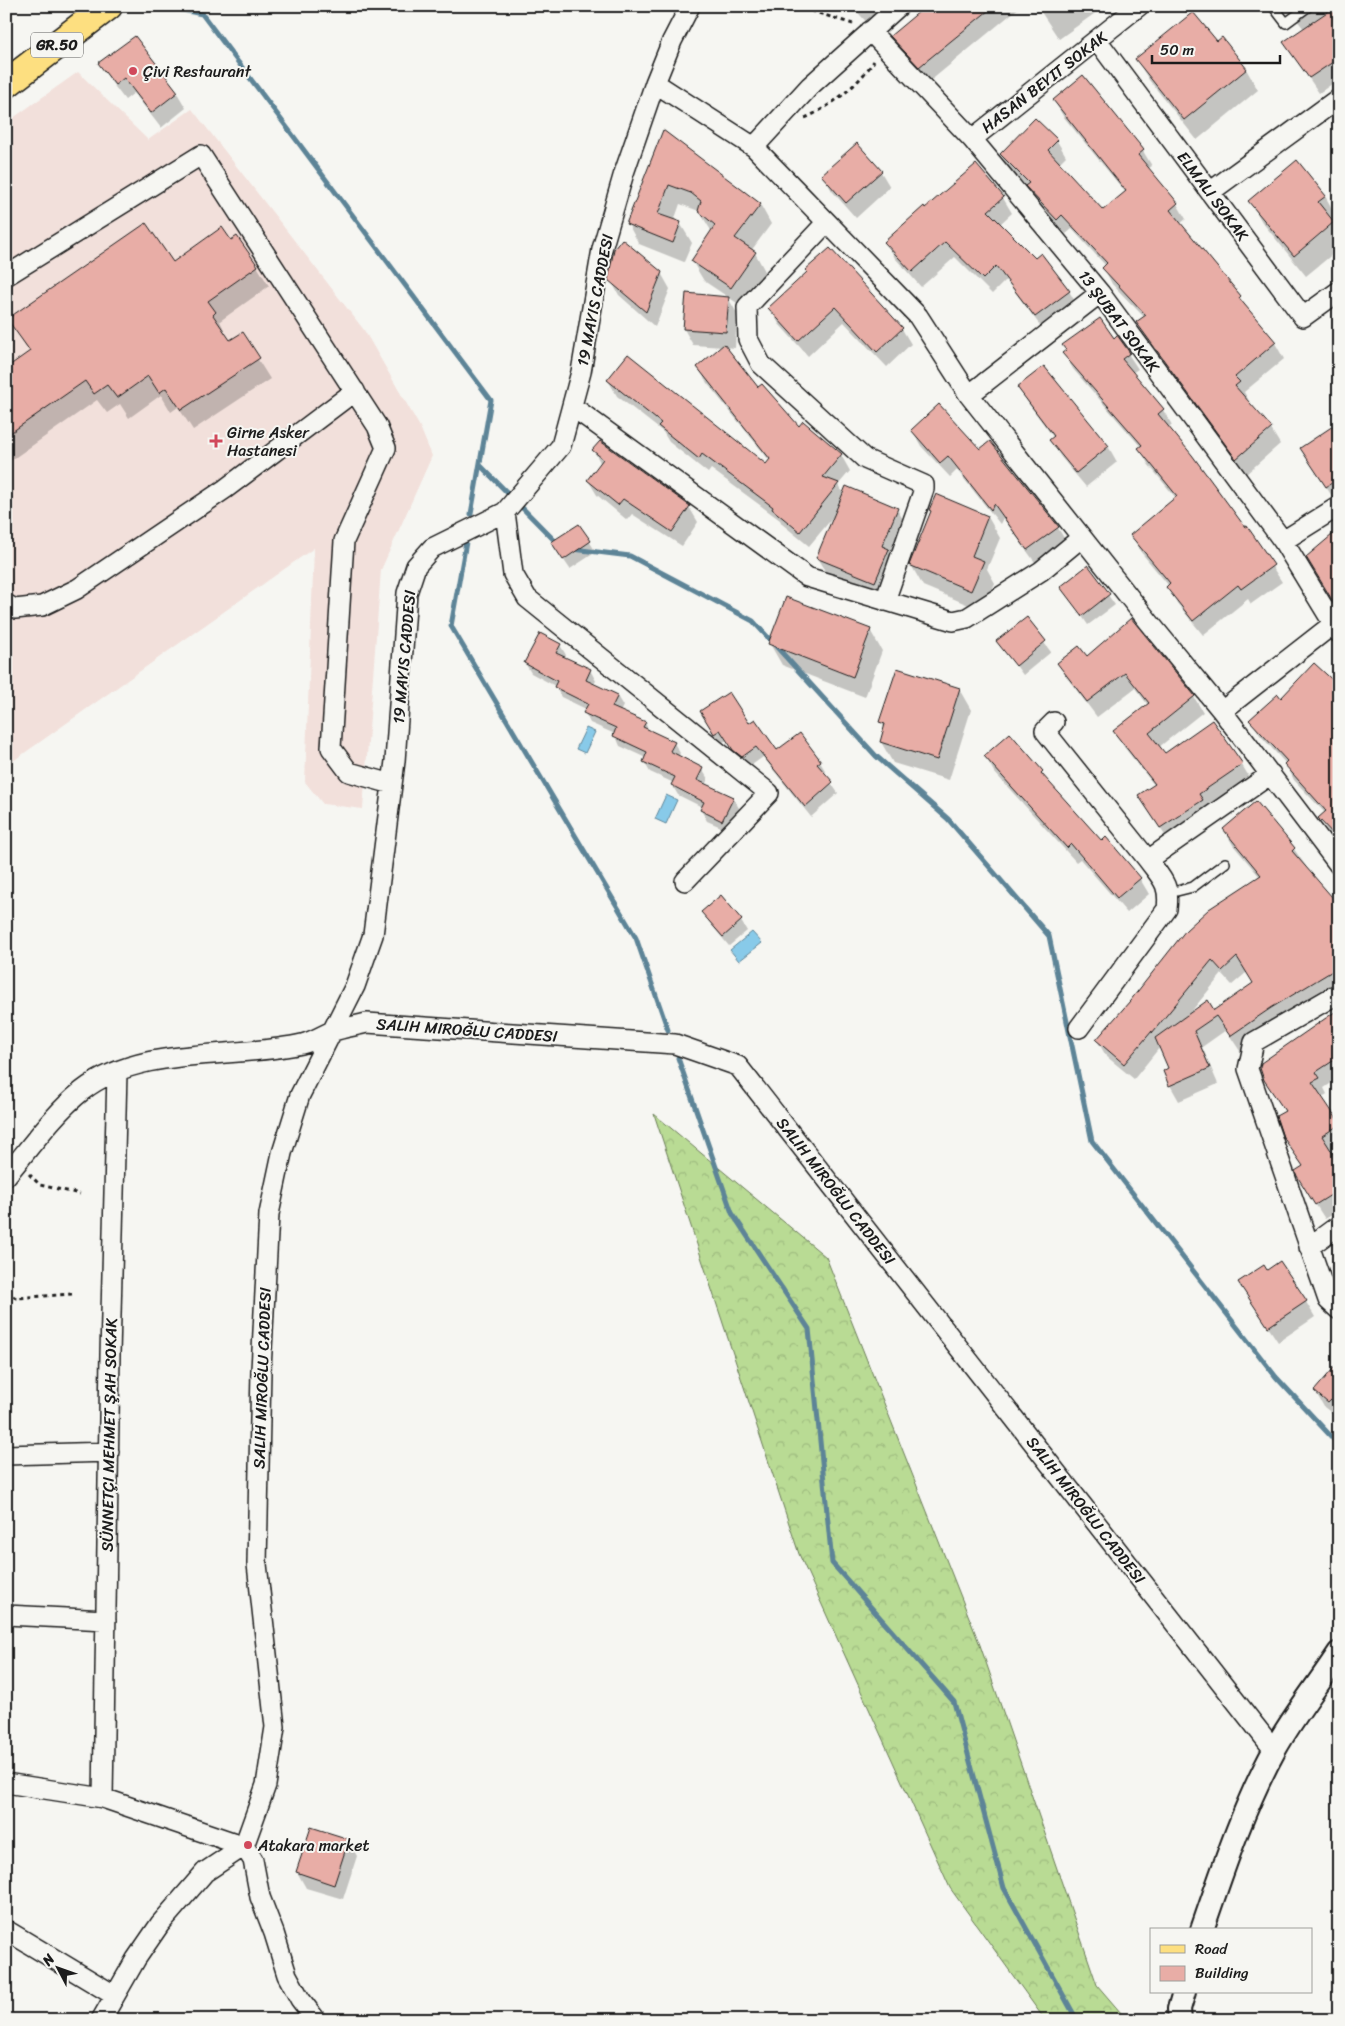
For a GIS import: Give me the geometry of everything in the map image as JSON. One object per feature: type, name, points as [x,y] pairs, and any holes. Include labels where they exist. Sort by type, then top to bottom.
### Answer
[{"type":"main road","name":"GR.50","points":[[6,84],[108,6]]},
{"type":"street","name":"19 MAYIS CADDESI","points":[[331,1032],[355,986],[373,934],[392,784],[407,593],[416,566],[432,548],[505,512],[561,446],[581,372],[602,249],[624,173],[655,83],[672,41],[690,6]]},
{"type":"street","points":[[754,147],[810,86],[899,6]]},
{"type":"street","name":"HASAN BEYIT SOKAK","points":[[972,139],[1139,6]]},
{"type":"street","name":"13 ŞUBAT SOKAK","points":[[870,31],[972,139],[1100,293],[1282,541],[1336,629]]},
{"type":"street","points":[[1097,40],[1303,317],[1339,291]]},
{"type":"street","points":[[655,83],[754,147],[918,316],[969,395],[1081,538],[1222,711],[1339,865]]},
{"type":"street","points":[[1210,192],[1339,98]]},
{"type":"street","points":[[6,276],[201,155],[378,426],[386,448],[344,541],[331,748],[349,772],[392,784]]},
{"type":"street","points":[[826,223],[747,307],[748,339],[760,364],[865,458],[924,486],[885,601]]},
{"type":"street","points":[[969,395],[1100,293]]},
{"type":"street","points":[[6,604],[15,609],[42,606],[77,589],[225,489],[355,391]]},
{"type":"street","points":[[572,407],[807,577],[953,621],[967,618],[1041,571],[1081,538]]},
{"type":"street","points":[[1282,541],[1339,506]]},
{"type":"street","points":[[505,512],[513,574],[527,598],[769,792],[685,881]]},
{"type":"street","points":[[1222,711],[1336,629]]},
{"type":"street","points":[[1054,722],[1044,731],[1163,879],[1169,893],[1166,909],[1079,1028]]},
{"type":"street","points":[[1148,860],[1271,774]]},
{"type":"street","points":[[1339,993],[1254,1042],[1248,1069],[1328,1300],[1339,1310]]},
{"type":"street","name":"SALIH MIROĞLU CADDESI","points":[[244,1846],[266,1785],[274,1727],[257,1564],[261,1370],[269,1214],[282,1153],[300,1095],[331,1032],[367,1023],[675,1044],[738,1066],[1274,1750]]},
{"type":"street","points":[[12,1170],[56,1116],[81,1092],[97,1081],[117,1072],[145,1061],[304,1044],[331,1032]]},
{"type":"street","name":"SÜNNETÇI MEHMET ŞAH SOKAK","points":[[103,1798],[117,1072]]},
{"type":"street","points":[[1309,1247],[1339,1224]]},
{"type":"street","points":[[6,1455],[109,1452]]},
{"type":"street","points":[[6,1615],[106,1620]]},
{"type":"street","points":[[1203,1928],[1222,1872],[1256,1788],[1274,1750],[1298,1710],[1339,1653]]},
{"type":"street","points":[[6,1783],[103,1798],[244,1846],[253,1860],[260,1897],[274,1932],[287,1975],[300,1999],[316,2020]]},
{"type":"street","points":[[101,2020],[136,1959],[160,1924],[205,1872],[244,1846]]},
{"type":"street","points":[[6,1930],[114,1995]]},
{"type":"lane","points":[[1273,6],[1286,23],[1309,6]]},
{"type":"lane","points":[[1169,893],[1193,887],[1225,863]]},
{"type":"path","points":[[796,6],[870,31]]},
{"type":"path","points":[[782,116],[802,120],[824,110],[865,74],[883,46]]},
{"type":"path","points":[[12,1170],[40,1185],[80,1194]]},
{"type":"path","points":[[6,1292],[16,1298],[72,1294]]},
{"type":"shaded area","name":"Girne Asker Hastanesi","points":[[78,72],[148,140],[192,109],[364,330],[420,427],[432,456],[381,570],[363,809],[323,804],[305,782],[314,548],[6,766],[6,123]]},
{"type":"green space","points":[[654,1114],[826,1257],[980,1645],[1097,1985],[1127,2020],[1045,2020],[950,1888],[799,1554]]},
{"type":"water","points":[[586,728],[595,732],[585,753],[576,749]]},
{"type":"water","points":[[666,795],[677,800],[666,824],[655,819]]},
{"type":"water","points":[[752,932],[762,943],[739,961],[730,950]]},
{"type":"building","points":[[926,6],[994,6],[919,67],[890,36]]},
{"type":"building","points":[[1336,6],[1339,6],[1339,58],[1309,78],[1283,42]]},
{"type":"building","points":[[1193,12],[1217,41],[1222,37],[1247,69],[1184,120],[1135,59]]},
{"type":"building","name":"Çivi Restaurant","points":[[135,36],[178,92],[151,113],[124,78],[115,85],[98,63]]},
{"type":"building","points":[[1083,75],[1144,150],[1138,155],[1178,203],[1170,210],[1241,296],[1239,298],[1276,342],[1235,377],[1240,382],[1235,386],[1272,428],[1236,459],[1136,322],[1146,315],[1102,268],[1107,263],[1062,215],[1057,220],[1025,186],[1029,183],[1000,154],[1035,118],[1058,140],[1048,150],[1103,210],[1126,191],[1053,100]]},
{"type":"building","points":[[663,130],[761,204],[735,238],[756,252],[731,288],[691,261],[715,225],[698,211],[701,201],[691,193],[669,185],[658,214],[681,222],[673,243],[626,224]]},
{"type":"building","points":[[857,143],[882,171],[846,203],[821,175]]},
{"type":"building","points":[[1297,160],[1326,196],[1318,202],[1334,222],[1294,256],[1248,201]]},
{"type":"building","points":[[976,164],[1004,197],[988,211],[1035,258],[1041,253],[1070,291],[1035,317],[996,266],[983,279],[945,242],[912,272],[884,242],[924,206],[925,208]]},
{"type":"building","points":[[146,223],[173,262],[222,227],[231,240],[237,236],[258,266],[208,301],[216,312],[213,315],[230,340],[243,332],[260,358],[181,410],[166,388],[159,393],[148,376],[117,398],[107,385],[94,394],[85,381],[6,436],[6,368],[30,351],[7,319]]},
{"type":"building","points":[[622,239],[662,272],[646,312],[608,280],[614,249]]},
{"type":"building","points":[[830,248],[903,328],[877,352],[835,307],[798,341],[768,308],[807,272],[805,270]]},
{"type":"building","points":[[686,293],[729,297],[726,332],[683,329]]},
{"type":"building","points":[[1100,318],[1114,338],[1117,335],[1130,353],[1122,359],[1164,409],[1158,414],[1192,455],[1245,527],[1247,526],[1274,565],[1241,589],[1238,585],[1193,621],[1166,587],[1170,583],[1130,535],[1177,496],[1138,448],[1142,445],[1062,353],[1066,350],[1062,345]]},
{"type":"building","points":[[724,344],[758,387],[762,384],[799,426],[803,421],[842,454],[823,477],[839,483],[800,532],[772,509],[773,507],[702,454],[699,459],[658,426],[661,423],[607,380],[628,354],[766,464],[770,459],[697,367]]},
{"type":"building","points":[[1044,366],[1109,446],[1076,473],[1049,440],[1054,436],[1017,387]]},
{"type":"building","points":[[939,404],[980,449],[990,441],[1059,527],[1027,550],[994,504],[991,510],[948,456],[940,463],[911,430]]},
{"type":"building","points":[[1339,422],[1339,478],[1326,487],[1300,448]]},
{"type":"building","points":[[600,441],[690,506],[672,532],[623,499],[618,505],[587,480],[603,459],[592,450]]},
{"type":"building","points":[[846,486],[898,508],[882,546],[889,549],[875,582],[816,558]]},
{"type":"building","points":[[936,494],[988,516],[972,556],[984,561],[971,591],[909,565]]},
{"type":"building","points":[[579,524],[591,541],[563,560],[551,542]]},
{"type":"building","points":[[1339,529],[1339,611],[1306,557]]},
{"type":"building","points":[[1088,565],[1110,594],[1082,616],[1060,587]]},
{"type":"building","points":[[786,597],[871,629],[853,677],[768,644]]},
{"type":"building","points":[[1027,617],[1046,641],[1016,666],[996,641]]},
{"type":"building","points":[[1131,618],[1195,696],[1149,733],[1165,753],[1212,720],[1243,764],[1199,794],[1203,800],[1160,828],[1138,795],[1155,784],[1113,731],[1149,703],[1125,673],[1087,702],[1057,663],[1079,646],[1087,656]]},
{"type":"building","points":[[540,633],[561,644],[556,653],[591,669],[586,680],[618,695],[612,707],[646,722],[643,727],[675,742],[670,751],[703,768],[697,780],[734,797],[722,821],[700,810],[704,802],[671,785],[675,777],[643,762],[647,752],[613,736],[616,728],[583,713],[588,704],[554,687],[557,681],[524,663]]},
{"type":"building","points":[[1314,663],[1339,686],[1339,840],[1318,818],[1326,811],[1284,764],[1287,761],[1249,720],[1278,694],[1281,698]]},
{"type":"building","points":[[897,668],[960,688],[937,760],[880,742],[885,724],[879,722]]},
{"type":"building","points":[[729,692],[749,723],[755,719],[777,750],[800,733],[821,761],[817,764],[833,782],[805,807],[756,747],[742,757],[733,750],[720,730],[714,734],[700,711]]},
{"type":"building","points":[[1010,733],[1043,771],[1041,773],[1102,841],[1106,837],[1141,878],[1117,898],[1071,844],[1067,848],[984,756]]},
{"type":"building","points":[[1256,801],[1295,848],[1292,851],[1339,905],[1339,967],[1271,1008],[1230,1036],[1216,1016],[1194,1031],[1210,1068],[1169,1086],[1163,1071],[1168,1068],[1155,1038],[1208,1000],[1214,1010],[1253,983],[1237,957],[1222,971],[1212,960],[1124,1064],[1096,1040],[1130,1001],[1186,930],[1209,909],[1261,875],[1223,829]]},
{"type":"building","points":[[721,895],[742,920],[723,937],[701,912]]},
{"type":"building","points":[[1339,1009],[1339,1057],[1316,1072],[1320,1078],[1312,1082],[1339,1122],[1339,1125],[1322,1136],[1339,1163],[1339,1190],[1315,1205],[1297,1176],[1295,1171],[1303,1166],[1283,1137],[1276,1116],[1285,1111],[1264,1080],[1260,1068],[1261,1063]]},
{"type":"building","points":[[1280,1261],[1307,1301],[1268,1327],[1238,1282],[1264,1265],[1267,1270]]},
{"type":"building","points":[[1339,1362],[1339,1407],[1331,1400],[1328,1403],[1314,1391]]},
{"type":"building","points":[[311,1827],[349,1839],[334,1885],[296,1872]]},
{"type":"waterway","points":[[163,6],[202,14],[491,400],[471,514]]},
{"type":"waterway","points":[[480,465],[559,545]]},
{"type":"waterway","points":[[466,542],[451,626],[636,938],[668,1030]]},
{"type":"waterway","points":[[573,549],[630,556],[753,621],[876,756],[948,819],[1049,936],[1092,1141],[1276,1377],[1339,1445]]},
{"type":"waterway","points":[[678,1058],[732,1213],[809,1329],[832,1563],[954,1702],[1004,1888],[1077,2020]]},
{"type":"place","name":"Çivi Restaurant","points":[[133,71]]},
{"type":"place","name":"Girne Asker Hastanesi","points":[[216,441]]},
{"type":"place","name":"Atakara market","points":[[248,1845]]}]
